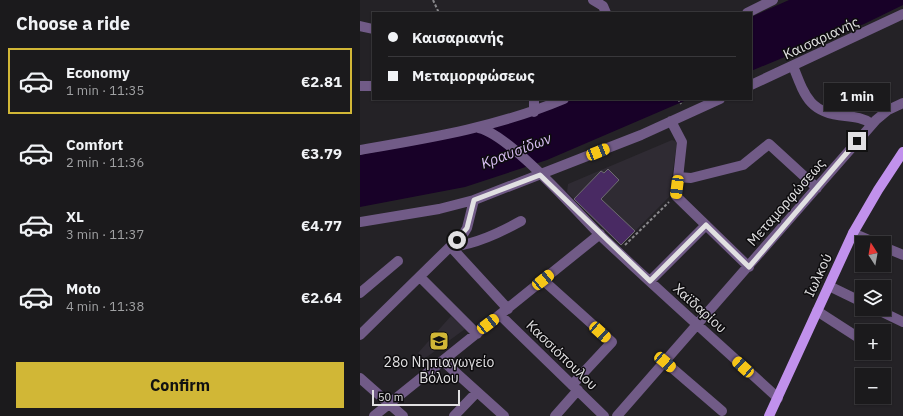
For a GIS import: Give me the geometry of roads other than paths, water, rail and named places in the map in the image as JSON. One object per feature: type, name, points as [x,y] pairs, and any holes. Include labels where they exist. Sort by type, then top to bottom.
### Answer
[{"type":"main road","name":"Ιωλκού","points":[[769,416],[854,233],[878,190],[903,152]]},
{"type":"street","points":[[593,0],[603,6],[606,12]]},
{"type":"street","points":[[750,12],[772,0]]},
{"type":"street","name":"Καισαριανής","points":[[752,85],[903,14]]},
{"type":"street","points":[[360,26],[372,29]]},
{"type":"street","points":[[793,66],[805,95],[817,109],[832,115],[862,118],[872,124]]},
{"type":"street","points":[[360,86],[372,86]]},
{"type":"street","points":[[534,100],[534,112]]},
{"type":"street","points":[[360,150],[482,128],[534,112],[547,102],[558,100]]},
{"type":"street","points":[[360,222],[439,209],[474,200],[538,173],[671,121],[718,100]]},
{"type":"street","name":"Μεταμορφώσεως","points":[[617,416],[749,267],[872,124],[888,110],[903,103]]},
{"type":"street","points":[[671,121],[682,142],[676,196],[749,267]]},
{"type":"street","name":"Χαϊδαρίου","points":[[482,128],[506,142],[618,252],[778,398]]},
{"type":"street","points":[[678,177],[691,178],[743,165],[769,144],[817,188]]},
{"type":"street","points":[[360,335],[450,247],[467,228],[474,200]]},
{"type":"street","points":[[450,247],[463,246],[499,233],[521,221]]},
{"type":"street","points":[[650,281],[706,225]]},
{"type":"street","points":[[854,233],[861,236]]},
{"type":"street","points":[[374,416],[600,234]]},
{"type":"street","name":"Κασσιόπουλου","points":[[450,247],[504,312],[604,416]]},
{"type":"street","points":[[891,250],[903,255]]},
{"type":"street","points":[[360,293],[398,261]]},
{"type":"street","points":[[420,277],[477,334]]},
{"type":"street","points":[[543,280],[612,342],[575,387],[555,416]]},
{"type":"street","points":[[829,286],[855,299]]},
{"type":"street","points":[[817,311],[855,335]]},
{"type":"street","points":[[891,316],[903,322]]},
{"type":"street","points":[[443,361],[504,416]]},
{"type":"street","points":[[665,362],[722,411]]},
{"type":"street","points":[[360,378],[403,416]]},
{"type":"street","points":[[454,416],[477,392]]},
{"type":"water","points":[[789,0],[903,0],[903,5],[864,24],[752,71],[752,17]]},
{"type":"water","name":"Κραυσίδων","points":[[568,100],[687,100],[547,160],[465,187],[360,207],[360,155],[482,131]]},
{"type":"place","name":"28ο Νηπιαγωγείο Βόλου","points":[[439,341]]}]
